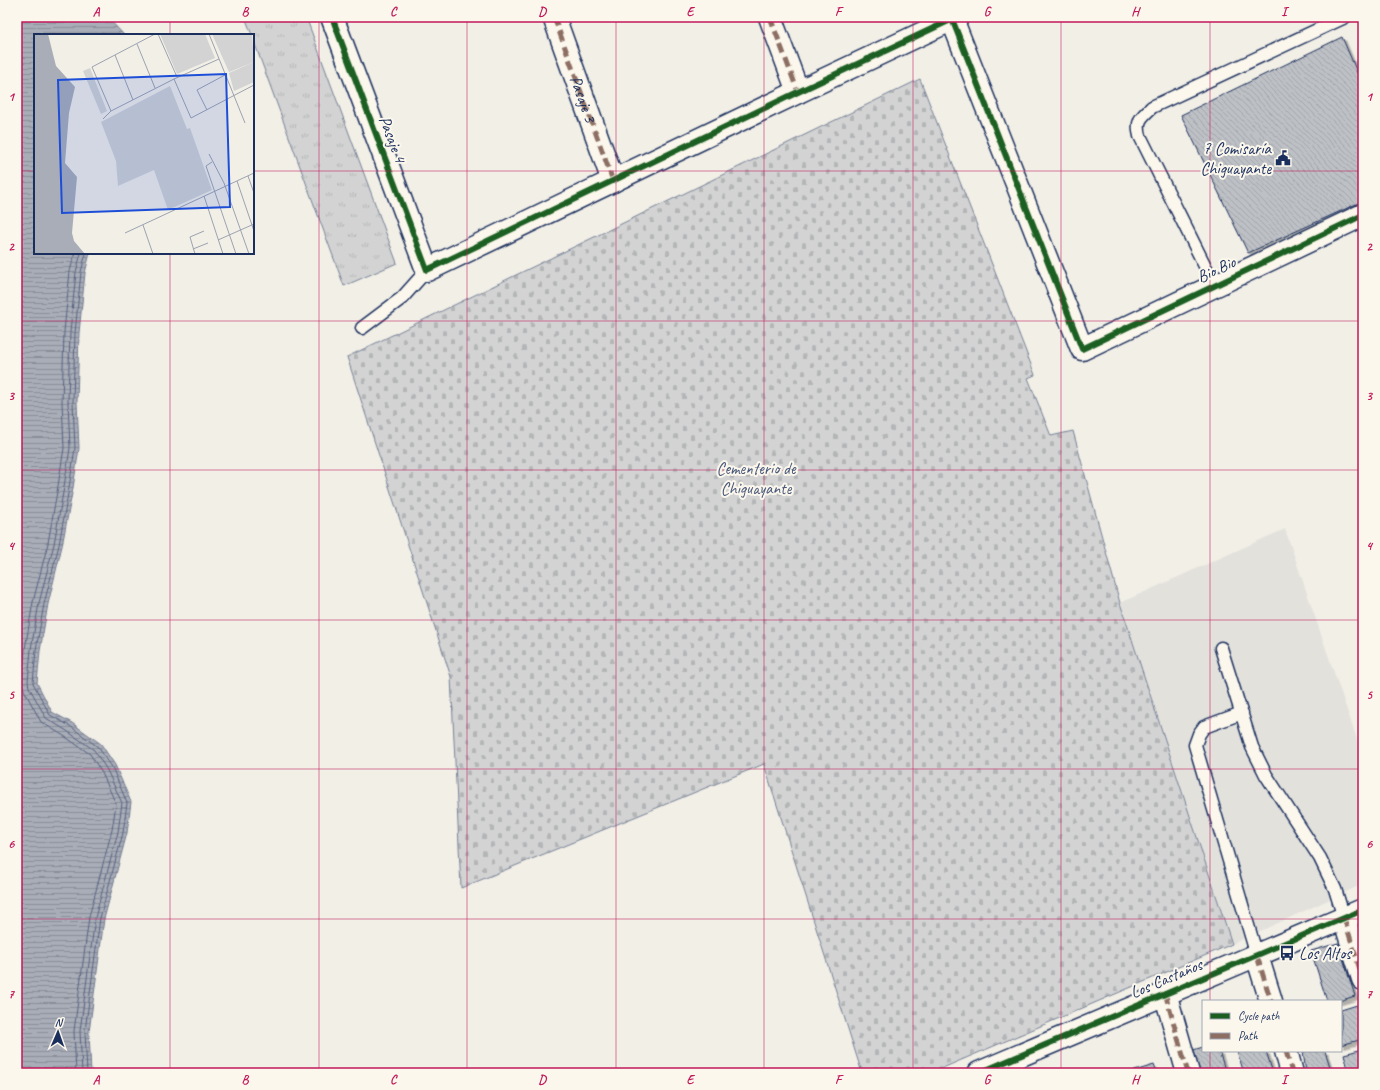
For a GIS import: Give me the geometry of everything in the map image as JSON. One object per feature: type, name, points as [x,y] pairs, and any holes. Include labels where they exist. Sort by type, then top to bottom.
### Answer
[{"type":"street","name":"Pasaje 4","points":[[332,17],[427,270]]},
{"type":"street","name":"Pasaje 3","points":[[554,17],[614,181]]},
{"type":"street","points":[[770,17],[798,92]]},
{"type":"street","points":[[427,270],[954,18]]},
{"type":"street","name":"Bio Bio","points":[[954,18],[1082,349],[1363,215]]},
{"type":"street","points":[[1353,914],[1363,979]]},
{"type":"street","name":"Los Castaños","points":[[979,1073],[1353,914]]},
{"type":"street","points":[[1257,956],[1271,1000]]},
{"type":"street","points":[[1165,993],[1188,1073]]},
{"type":"street","points":[[1286,1052],[1292,1073]]},
{"type":"lane","points":[[1215,286],[1140,136],[1138,127],[1141,117],[1152,107],[1345,17]]},
{"type":"lane","points":[[362,328],[402,298],[427,270]]},
{"type":"lane","points":[[1221,648],[1252,747],[1266,775],[1314,848],[1353,914]]},
{"type":"lane","points":[[1242,713],[1204,727],[1199,734],[1195,745],[1257,956]]},
{"type":"shaded area","points":[[1285,529],[1363,757],[1363,884],[1232,944],[1120,603]]},
{"type":"green space","points":[[245,17],[306,17],[397,263],[344,286],[254,42],[254,34],[252,34]]},
{"type":"green space","name":"Cementerio de Chiguayante","points":[[920,79],[1035,375],[1028,378],[1051,436],[1073,431],[1120,603],[1232,944],[931,1073],[862,1073],[764,764],[461,888],[451,677],[347,357]]},
{"type":"water","points":[[17,17],[107,17],[123,34],[34,34],[34,254],[90,254],[85,273],[79,333],[77,402],[79,448],[62,546],[48,604],[40,651],[37,683],[52,712],[72,723],[101,744],[115,765],[131,802],[127,833],[104,919],[89,1032],[91,1073],[17,1073]]},
{"type":"building","name":"7 Comisaría Chiguayante","points":[[1342,37],[1363,86],[1363,201],[1248,253],[1181,115]]},
{"type":"building","points":[[1338,943],[1355,996],[1342,1000],[1327,1000],[1311,951]]},
{"type":"building","points":[[1357,1005],[1363,1024],[1363,1039],[1342,1045],[1342,1010]]},
{"type":"building","points":[[1202,1047],[1202,1052],[1219,1052],[1226,1073],[1196,1073],[1190,1051]]},
{"type":"building","points":[[1363,1049],[1363,1073],[1349,1073],[1344,1054]]},
{"type":"building","points":[[1237,1052],[1266,1052],[1273,1073],[1244,1073]]},
{"type":"building","points":[[1303,1052],[1325,1052],[1332,1073],[1306,1073]]},
{"type":"building","points":[[1154,1065],[1157,1073],[1128,1073]]},
{"type":"marked path","points":[[554,17],[613,181]]},
{"type":"marked path","points":[[770,17],[798,92]]},
{"type":"marked path","points":[[1344,918],[1363,979]]},
{"type":"marked path","points":[[1257,956],[1271,1000]]},
{"type":"marked path","points":[[1165,993],[1188,1073]]},
{"type":"marked path","points":[[1286,1052],[1292,1073]]},
{"type":"cycle path","points":[[332,17],[427,270],[957,17]]},
{"type":"cycle path","points":[[952,19],[1082,349],[1363,215]]},
{"type":"cycle path","points":[[979,1073],[1363,910]]},
{"type":"place","name":"7 Comisaría Chiguayante","points":[[1283,158]]},
{"type":"place","name":"Los Altos","points":[[1287,953]]}]
